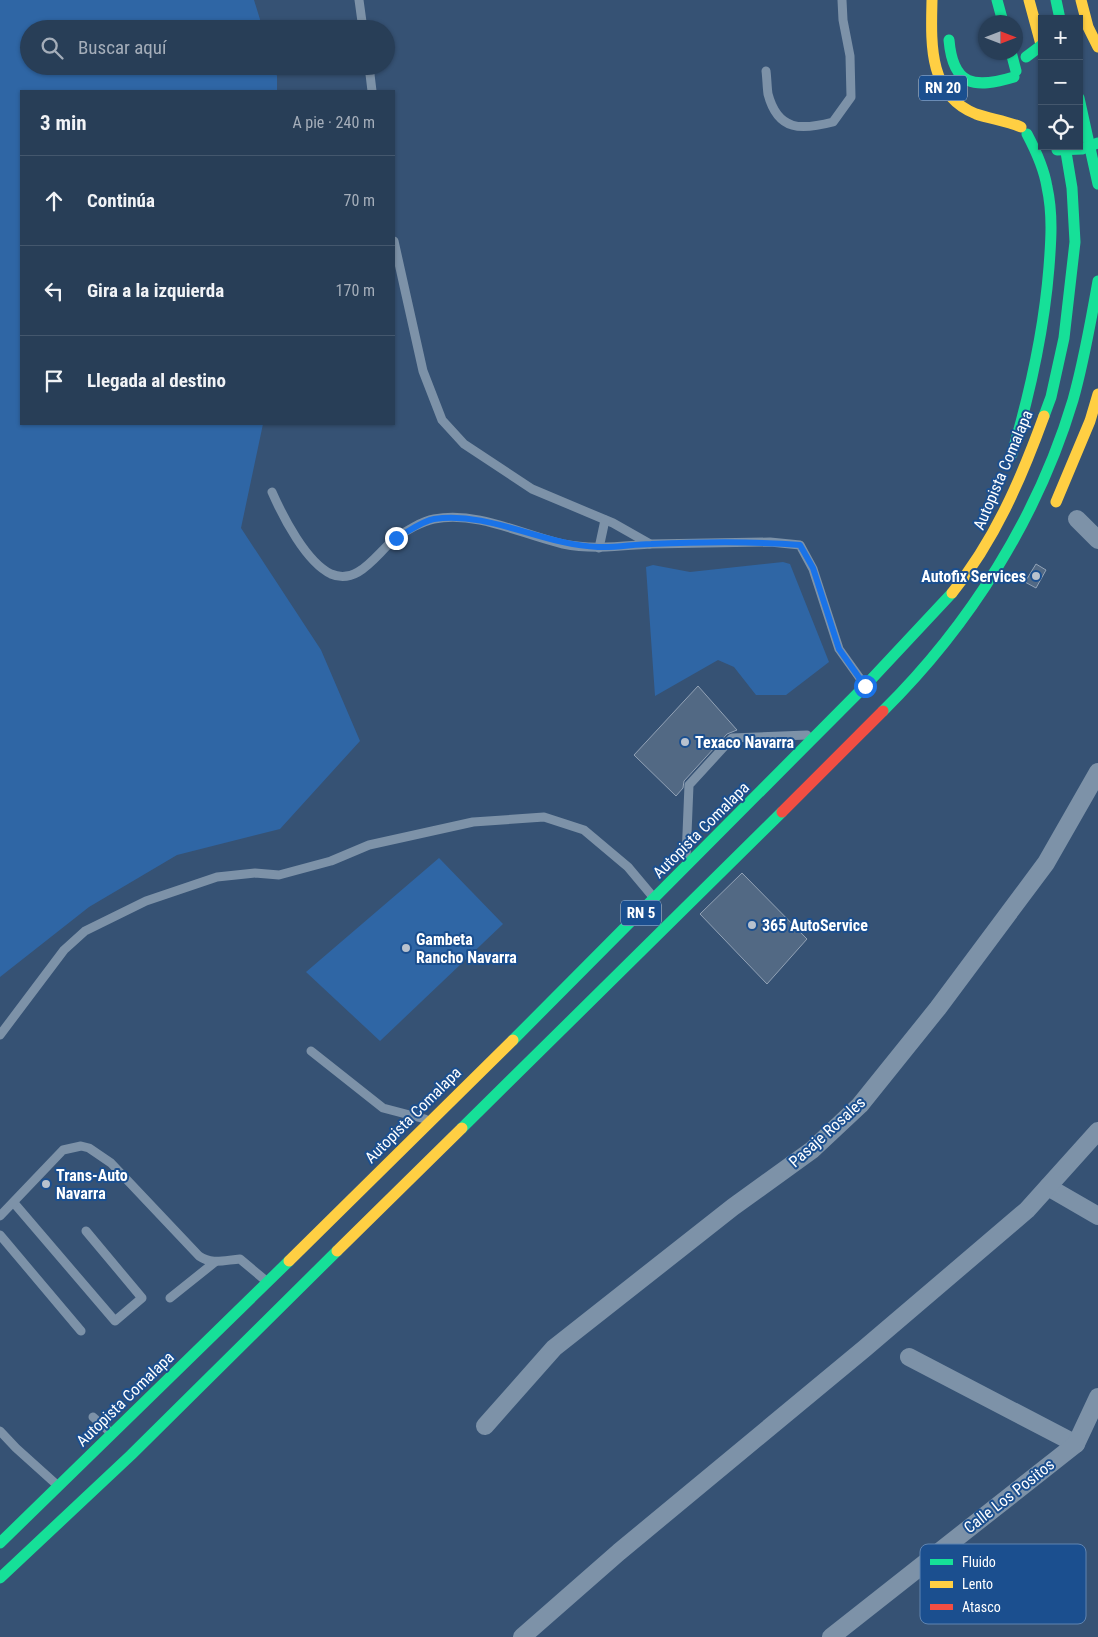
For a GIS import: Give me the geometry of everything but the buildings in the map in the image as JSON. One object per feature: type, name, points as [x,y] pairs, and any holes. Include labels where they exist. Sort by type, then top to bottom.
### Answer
[{"type":"highway","name":"RN 20","points":[[932,0],[932,56],[936,76],[947,93],[963,108],[976,114],[1007,121],[1024,130],[1038,142]]},
{"type":"highway","points":[[997,0],[1001,15]]},
{"type":"highway","points":[[1029,0],[1038,33]]},
{"type":"highway","points":[[1056,0],[1059,15]]},
{"type":"highway","points":[[1081,0],[1088,27],[1098,47]]},
{"type":"highway","name":"RN 20","points":[[949,28],[950,56],[953,69],[964,80],[988,84],[1014,78]]},
{"type":"highway","points":[[1083,40],[1098,47]]},
{"type":"highway","points":[[1014,78],[1026,57],[1038,50]]},
{"type":"highway","points":[[1012,60],[1014,78]]},
{"type":"highway","points":[[1081,105],[1098,184]]},
{"type":"highway","name":"RN 20","points":[[1014,112],[1024,130]]},
{"type":"highway","points":[[1007,469],[1038,361],[1047,303],[1051,239],[1044,173],[1024,130]]},
{"type":"highway","name":"RN 20","points":[[1083,149],[1098,142]]},
{"type":"highway","name":"Autopista Comalapa","points":[[0,1543],[113,1435],[685,868],[942,606],[972,569],[992,538],[1029,457],[1051,397],[1070,304],[1074,217],[1072,188],[1062,150]]},
{"type":"highway","name":"RN 5","points":[[0,1578],[131,1455],[900,695],[940,651],[995,574],[1042,489],[1060,444],[1073,400],[1094,311],[1098,281]]},
{"type":"highway","points":[[1050,514],[1090,421],[1098,394]]},
{"type":"highway","points":[[865,686],[928,601]]},
{"type":"highway","points":[[900,695],[961,641]]},
{"type":"street","points":[[1077,519],[1098,540]]},
{"type":"street","name":"Pasaje Rosales","points":[[484,1426],[554,1348],[733,1206],[812,1150],[860,1105],[938,1008],[1046,863],[1098,772]]},
{"type":"street","points":[[522,1637],[618,1552],[872,1343],[1027,1210],[1098,1131]]},
{"type":"street","points":[[1048,1187],[1098,1216]]},
{"type":"street","points":[[910,1357],[1076,1444]]},
{"type":"street","name":"Calle Los Positos","points":[[949,1544],[1076,1444],[1098,1397]]},
{"type":"street","name":"Calle Los Positos","points":[[831,1637],[920,1567]]},
{"type":"lane","points":[[358,0],[361,20]]},
{"type":"lane","points":[[766,71],[768,93],[773,108],[781,119],[795,128],[813,127],[833,122],[851,96],[850,56],[843,20],[842,0]]},
{"type":"lane","points":[[369,75],[372,90]]},
{"type":"lane","points":[[395,245],[423,371],[442,420],[464,444],[532,489],[606,520],[650,544]]},
{"type":"lane","points":[[272,492],[280,513],[313,561],[331,574],[344,577],[360,572],[396,538],[432,520],[463,518],[480,520],[564,544],[600,548],[650,544],[770,542],[800,545],[813,568],[839,649],[865,686]]},
{"type":"lane","points":[[600,548],[606,520]]},
{"type":"lane","points":[[685,868],[688,785],[732,738],[817,735]]},
{"type":"lane","points":[[0,1034],[64,950],[85,931],[146,901],[217,877],[255,873],[279,875],[331,861],[369,845],[473,822],[544,816],[584,830],[628,867],[654,899]]},
{"type":"lane","points":[[311,1052],[383,1108],[430,1121]]},
{"type":"lane","points":[[0,1216],[63,1150],[81,1146],[89,1148],[111,1163],[199,1256],[206,1261],[215,1262],[240,1259],[268,1282]]},
{"type":"lane","points":[[14,1203],[115,1321],[142,1298],[86,1231]]},
{"type":"lane","points":[[0,1235],[81,1331]]},
{"type":"lane","points":[[170,1298],[215,1262]]},
{"type":"lane","points":[[93,1417],[113,1435]]},
{"type":"lane","points":[[0,1431],[16,1448],[59,1486]]},
{"type":"shaded area","points":[[0,0],[254,0],[260,20],[20,20],[20,75],[277,75],[277,90],[20,90],[20,425],[263,425],[241,528],[321,650],[360,741],[280,829],[177,855],[89,907],[0,977]]},
{"type":"shaded area","points":[[783,562],[790,564],[829,662],[786,695],[756,695],[734,667],[718,660],[655,696],[646,567],[653,565],[690,572]]},
{"type":"shaded area","name":"Gambeta Rancho Navarra","points":[[439,858],[503,924],[380,1041],[306,972]]},
{"type":"traffic: fast","points":[[997,0],[1001,15]]},
{"type":"traffic: fast","points":[[1056,0],[1059,15]]},
{"type":"traffic: fast","points":[[949,40],[955,67],[968,80],[977,83],[988,83],[1014,77]]},
{"type":"traffic: fast","points":[[1026,57],[1038,48]]},
{"type":"traffic: fast","points":[[1013,60],[1016,71]]},
{"type":"traffic: fast","points":[[1081,105],[1098,184]]},
{"type":"traffic: fast","points":[[1012,454],[1025,408],[1040,338],[1047,291],[1051,227],[1046,180],[1034,147],[1027,134]]},
{"type":"traffic: fast","points":[[1083,149],[1098,143]]},
{"type":"traffic: fast","points":[[1044,416],[1051,397],[1064,338],[1075,242],[1072,188],[1066,150]]},
{"type":"traffic: fast","points":[[883,711],[915,678],[972,606],[998,567],[1041,486],[1073,400],[1084,356],[1098,281]]},
{"type":"traffic: fast","points":[[513,1040],[865,686],[952,593]]},
{"type":"traffic: fast","points":[[462,1128],[782,812]]},
{"type":"traffic: fast","points":[[0,1578],[131,1455],[337,1251]]},
{"type":"traffic: fast","points":[[0,1543],[289,1261]]},
{"type":"traffic: slow","points":[[932,0],[933,50],[941,81],[949,94],[960,105],[976,114],[1021,127]]},
{"type":"traffic: slow","points":[[1029,0],[1038,33]]},
{"type":"traffic: slow","points":[[1081,0],[1088,27],[1098,47]]},
{"type":"traffic: slow","points":[[1056,502],[1090,421],[1098,394]]},
{"type":"traffic: slow","points":[[952,593],[981,552],[1006,508],[1044,416]]},
{"type":"traffic: slow","points":[[289,1261],[513,1040]]},
{"type":"traffic: slow","points":[[337,1251],[462,1128]]},
{"type":"traffic: jam","points":[[782,812],[883,711]]},
{"type":"place","name":"Autofix Services","points":[[1036,576]]},
{"type":"place","name":"Texaco Navarra","points":[[685,742]]},
{"type":"place","name":"365 AutoService","points":[[752,925]]},
{"type":"place","name":"Gambeta Rancho Navarra","points":[[406,948]]},
{"type":"place","name":"Trans-Auto Navarra","points":[[46,1184]]},
{"type":"route","points":[[396,538],[432,520],[463,518],[480,520],[564,544],[600,548],[650,544],[770,542],[800,545],[813,568],[839,649],[865,686]]}]
